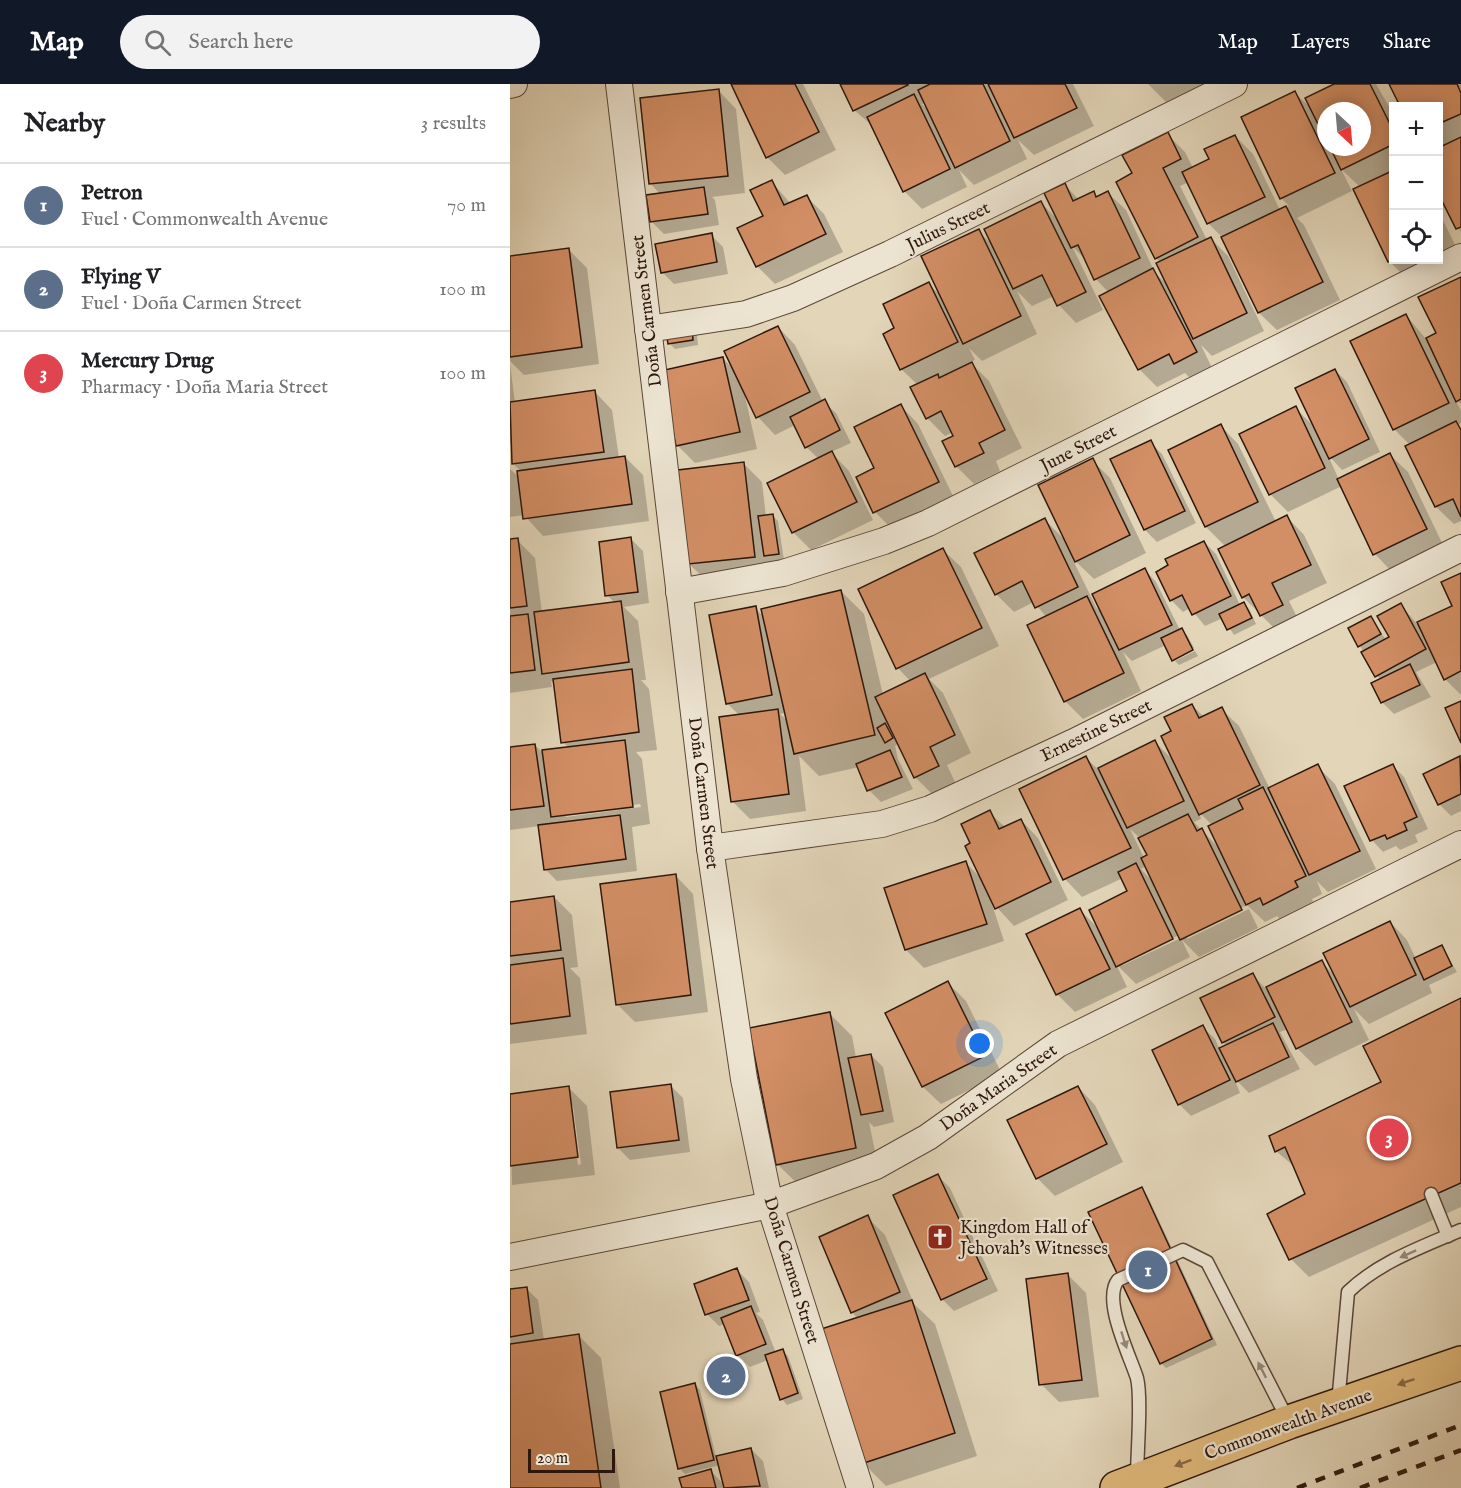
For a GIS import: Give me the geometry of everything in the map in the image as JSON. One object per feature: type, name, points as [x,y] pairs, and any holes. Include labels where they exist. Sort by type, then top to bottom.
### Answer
[{"type":"main road","name":"Commonwealth Avenue","points":[[1127,1485],[1288,1422],[1461,1363]]},
{"type":"street","name":"Doña Carmen Street","points":[[619,84],[710,848],[744,1079],[771,1205],[860,1488]]},
{"type":"street","name":"Julius Street","points":[[648,329],[746,314],[793,298],[890,254],[1234,84]]},
{"type":"street","name":"June Street","points":[[679,592],[783,573],[884,541],[928,523],[1461,257]]},
{"type":"street","name":"Ernestine Street","points":[[710,848],[882,824],[930,809],[1074,742],[1461,548]]},
{"type":"street","name":"Doña Maria Street","points":[[510,1257],[771,1205],[876,1166],[928,1137],[1058,1044],[1461,844]]},
{"type":"lane","points":[[1431,1194],[1448,1236]]},
{"type":"lane","points":[[1338,1405],[1348,1292],[1361,1280],[1394,1260],[1461,1230]]},
{"type":"lane","points":[[1127,1485],[1138,1382],[1113,1307],[1114,1287],[1118,1280],[1183,1250],[1207,1262],[1288,1422]]},
{"type":"building","points":[[731,84],[795,84],[819,132],[766,158]]},
{"type":"building","points":[[840,84],[908,84],[908,85],[853,111]]},
{"type":"building","points":[[930,84],[983,84],[1010,141],[955,168],[918,90]]},
{"type":"building","points":[[988,84],[1065,84],[1077,108],[1014,138]]},
{"type":"building","points":[[1334,84],[1370,84],[1389,122],[1389,146],[1371,155],[1371,102],[1317,102],[1317,122],[1305,98]]},
{"type":"building","points":[[1389,84],[1457,84],[1461,93],[1461,114],[1443,122],[1443,102],[1398,102]]},
{"type":"building","points":[[719,89],[728,176],[649,184],[640,98]]},
{"type":"building","points":[[1295,91],[1317,136],[1317,156],[1327,156],[1335,173],[1280,199],[1241,117]]},
{"type":"building","points":[[914,94],[950,169],[903,192],[867,117]]},
{"type":"building","points":[[1168,132],[1181,159],[1163,168],[1198,237],[1155,259],[1116,182],[1132,173],[1122,155]]},
{"type":"building","points":[[1235,135],[1265,197],[1207,224],[1182,172],[1209,159],[1204,149]]},
{"type":"building","points":[[1461,137],[1461,227],[1456,229],[1443,203],[1443,146]]},
{"type":"building","points":[[1334,156],[1370,156],[1341,170]]},
{"type":"building","points":[[1389,172],[1388,262],[1353,189]]},
{"type":"building","points":[[772,180],[784,205],[807,195],[826,234],[756,267],[737,228],[763,216],[750,190]]},
{"type":"building","points":[[1065,183],[1073,201],[1094,191],[1096,197],[1108,191],[1140,258],[1094,280],[1078,245],[1071,248],[1044,193]]},
{"type":"building","points":[[704,187],[708,214],[650,222],[646,195]]},
{"type":"building","points":[[1041,201],[1086,292],[1057,306],[1042,275],[1013,289],[984,229]]},
{"type":"building","points":[[1286,206],[1323,282],[1258,313],[1221,237]]},
{"type":"building","points":[[979,229],[1021,316],[963,344],[921,256]]},
{"type":"building","points":[[712,233],[717,262],[661,273],[655,244]]},
{"type":"building","points":[[1211,237],[1247,313],[1193,339],[1156,263]]},
{"type":"building","points":[[569,248],[582,347],[510,357],[510,256]]},
{"type":"building","points":[[1153,268],[1197,352],[1174,364],[1169,354],[1138,370],[1099,296]]},
{"type":"building","points":[[1461,277],[1461,399],[1456,402],[1426,338],[1436,333],[1418,297]]},
{"type":"building","points":[[929,282],[958,342],[900,370],[883,334],[894,328],[883,304]]},
{"type":"building","points":[[1406,314],[1449,403],[1393,430],[1350,341]]},
{"type":"building","points":[[778,326],[810,392],[756,418],[724,351]]},
{"type":"building","points":[[692,327],[693,340],[668,344],[666,331]]},
{"type":"building","points":[[723,357],[740,432],[676,446],[660,371]]},
{"type":"building","points":[[972,362],[1005,430],[979,443],[984,453],[955,467],[942,441],[953,436],[941,411],[926,419],[910,387],[938,374],[939,378]]},
{"type":"building","points":[[1335,369],[1369,439],[1329,459],[1295,388]]},
{"type":"building","points":[[595,390],[604,452],[512,464],[510,402]]},
{"type":"building","points":[[825,399],[840,430],[805,448],[790,417]]},
{"type":"building","points":[[901,404],[939,482],[873,513],[856,477],[874,468],[854,427]]},
{"type":"building","points":[[1296,406],[1325,468],[1269,495],[1239,434]]},
{"type":"building","points":[[1456,421],[1461,430],[1461,517],[1453,499],[1435,507],[1405,446]]},
{"type":"building","points":[[1221,424],[1258,502],[1205,527],[1168,450]]},
{"type":"building","points":[[1151,440],[1185,511],[1144,530],[1110,459]]},
{"type":"building","points":[[832,451],[857,502],[792,533],[767,483]]},
{"type":"building","points":[[1390,453],[1427,529],[1373,555],[1337,479]]},
{"type":"building","points":[[625,456],[632,504],[523,519],[517,471]]},
{"type":"building","points":[[1093,458],[1130,535],[1075,562],[1038,485]]},
{"type":"building","points":[[744,462],[755,557],[688,564],[678,470]]},
{"type":"building","points":[[773,514],[779,554],[764,556],[758,516]]},
{"type":"building","points":[[1287,515],[1311,565],[1272,583],[1283,605],[1260,616],[1249,594],[1242,598],[1218,549]]},
{"type":"building","points":[[1045,518],[1078,587],[1035,608],[1022,581],[995,595],[974,553]]},
{"type":"building","points":[[631,537],[638,592],[605,596],[599,542]]},
{"type":"building","points":[[518,538],[527,606],[510,608],[510,539]]},
{"type":"building","points":[[1204,541],[1231,596],[1192,615],[1182,595],[1170,601],[1156,572],[1168,565],[1165,559]]},
{"type":"building","points":[[943,548],[982,628],[896,669],[858,589]]},
{"type":"building","points":[[1145,568],[1172,625],[1119,650],[1092,594]]},
{"type":"building","points":[[1461,573],[1461,671],[1444,680],[1417,622],[1452,606],[1441,582]]},
{"type":"building","points":[[841,590],[875,735],[794,754],[761,609]]},
{"type":"building","points":[[1087,596],[1124,673],[1064,702],[1027,625]]},
{"type":"building","points":[[621,601],[629,662],[542,674],[534,612]]},
{"type":"building","points":[[1244,602],[1252,618],[1227,630],[1219,614]]},
{"type":"building","points":[[1401,603],[1426,649],[1375,677],[1361,652],[1389,637],[1377,616]]},
{"type":"building","points":[[756,606],[772,695],[726,704],[709,615]]},
{"type":"building","points":[[528,614],[535,670],[510,673],[510,616]]},
{"type":"building","points":[[1371,616],[1381,634],[1358,647],[1348,628]]},
{"type":"building","points":[[1182,628],[1193,650],[1172,661],[1161,638]]},
{"type":"building","points":[[1410,664],[1420,685],[1381,703],[1371,683]]},
{"type":"building","points":[[632,669],[639,732],[561,743],[553,679]]},
{"type":"building","points":[[925,673],[955,735],[930,747],[939,766],[914,778],[875,697]]},
{"type":"building","points":[[1461,701],[1461,743],[1445,708]]},
{"type":"building","points":[[1192,704],[1199,718],[1222,707],[1260,785],[1199,815],[1161,736],[1171,731],[1164,717]]},
{"type":"building","points":[[778,709],[789,794],[731,802],[719,717]]},
{"type":"building","points":[[885,723],[893,738],[885,743],[877,728]]},
{"type":"building","points":[[625,740],[633,807],[551,817],[542,750]]},
{"type":"building","points":[[1155,740],[1184,801],[1127,828],[1098,768]]},
{"type":"building","points":[[535,744],[544,806],[510,810],[510,747]]},
{"type":"building","points":[[890,750],[902,777],[867,791],[856,764]]},
{"type":"building","points":[[1086,756],[1131,848],[1063,880],[1019,789]]},
{"type":"building","points":[[1460,756],[1461,794],[1438,805],[1423,774]]},
{"type":"building","points":[[1318,764],[1360,851],[1309,875],[1268,788]]},
{"type":"building","points":[[1393,764],[1417,817],[1404,823],[1407,830],[1387,839],[1385,835],[1370,841],[1344,786]]},
{"type":"building","points":[[1263,787],[1306,876],[1295,881],[1298,887],[1263,905],[1260,898],[1246,905],[1208,826],[1243,809],[1238,799]]},
{"type":"building","points":[[990,810],[999,829],[1021,819],[1051,882],[995,909],[965,846],[970,843],[961,824]]},
{"type":"building","points":[[1188,814],[1197,831],[1202,828],[1242,910],[1180,940],[1141,858],[1147,855],[1138,838]]},
{"type":"building","points":[[620,815],[626,859],[544,870],[538,825]]},
{"type":"building","points":[[966,861],[987,924],[905,950],[884,888]]},
{"type":"building","points":[[1136,863],[1173,939],[1116,967],[1089,910],[1127,891],[1118,872]]},
{"type":"building","points":[[676,874],[691,995],[616,1005],[600,884]]},
{"type":"building","points":[[554,896],[561,950],[510,956],[510,902]]},
{"type":"building","points":[[1080,908],[1110,969],[1056,995],[1026,934]]},
{"type":"building","points":[[1390,921],[1416,975],[1350,1007],[1323,953]]},
{"type":"building","points":[[1442,945],[1452,966],[1424,980],[1414,958]]},
{"type":"building","points":[[563,958],[570,1016],[510,1024],[510,965]]},
{"type":"building","points":[[1322,960],[1352,1022],[1296,1049],[1266,987]]},
{"type":"building","points":[[1253,973],[1275,1017],[1222,1043],[1200,998]]},
{"type":"building","points":[[948,981],[985,1056],[922,1087],[885,1013]]},
{"type":"building","points":[[1461,998],[1461,1183],[1289,1260],[1267,1214],[1305,1194],[1285,1147],[1275,1152],[1269,1136],[1381,1082],[1363,1046]]},
{"type":"building","points":[[830,1012],[856,1148],[776,1165],[749,1028]]},
{"type":"building","points":[[1273,1023],[1289,1057],[1236,1082],[1219,1048]]},
{"type":"building","points":[[1203,1025],[1230,1080],[1178,1105],[1152,1050]]},
{"type":"building","points":[[871,1054],[883,1111],[861,1115],[848,1058]]},
{"type":"building","points":[[671,1084],[679,1140],[617,1148],[610,1092]]},
{"type":"building","points":[[569,1086],[578,1157],[510,1166],[510,1094]]},
{"type":"building","points":[[1078,1086],[1107,1144],[1036,1179],[1007,1120]]},
{"type":"building","name":"Kingdom Hall of Jehovah's Witnesses","points":[[938,1174],[987,1279],[941,1300],[893,1195]]},
{"type":"building","points":[[1142,1187],[1212,1339],[1160,1364],[1088,1212]]},
{"type":"building","points":[[868,1215],[900,1292],[851,1313],[819,1237]]},
{"type":"building","points":[[737,1268],[749,1300],[705,1315],[694,1284]]},
{"type":"building","points":[[1068,1273],[1082,1380],[1039,1385],[1026,1279]]},
{"type":"building","points":[[527,1287],[533,1333],[510,1337],[510,1289]]},
{"type":"building","points":[[912,1300],[955,1433],[861,1464],[818,1330]]},
{"type":"building","points":[[751,1306],[766,1344],[736,1356],[721,1318]]},
{"type":"building","points":[[579,1334],[601,1488],[510,1488],[510,1344]]},
{"type":"building","points":[[783,1349],[798,1393],[780,1400],[765,1355]]},
{"type":"building","points":[[695,1383],[714,1460],[678,1469],[660,1392]]},
{"type":"building","points":[[751,1448],[760,1486],[724,1488],[716,1456]]},
{"type":"building","points":[[711,1469],[716,1488],[682,1488],[679,1478]]},
{"type":"railway","points":[[1297,1488],[1461,1425]]},
{"type":"railway","points":[[1360,1488],[1461,1450]]},
{"type":"place","name":"Mercury Drug","points":[[1389,1138]]},
{"type":"place","name":"Kingdom Hall of Jehovah's Witnesses","points":[[940,1237]]},
{"type":"place","name":"Petron","points":[[1148,1270]]},
{"type":"place","name":"Flying V","points":[[726,1376]]}]
